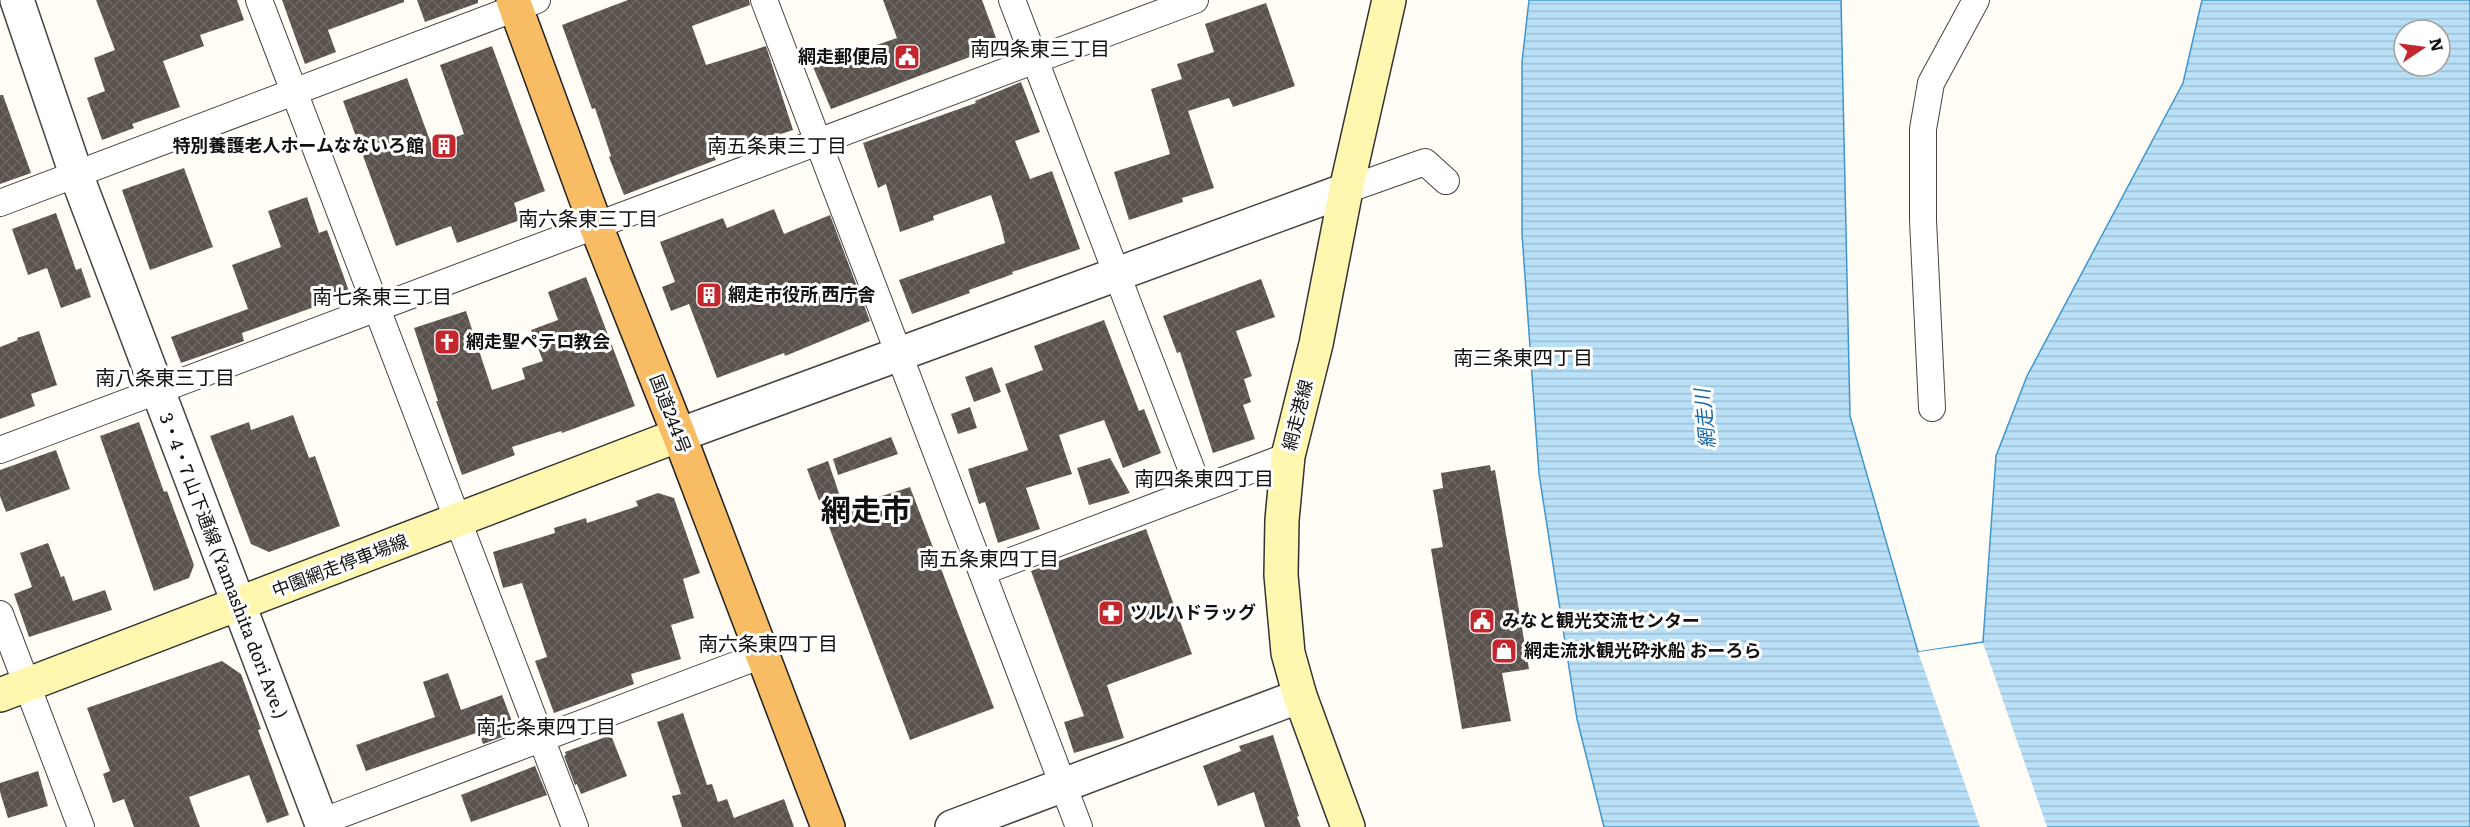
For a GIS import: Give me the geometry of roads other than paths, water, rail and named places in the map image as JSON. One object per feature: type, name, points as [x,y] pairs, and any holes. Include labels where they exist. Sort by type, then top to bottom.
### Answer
[{"type":"highway","name":"国道244号","points":[[522,3],[596,226],[679,435],[828,827]]},
{"type":"main road","name":"網走港線","points":[[1348,827],[1300,696],[1288,653],[1281,575],[1282,520],[1288,456],[1316,344],[1346,190],[1389,0]]},
{"type":"main road","name":"中園網走停車場線","points":[[13,690],[679,435]]},
{"type":"street","name":"3・4・7 山下通線 (Yamashita dori Ave.)","points":[[17,0],[76,174],[156,391],[322,824]]},
{"type":"street","points":[[259,0],[575,827]]},
{"type":"street","points":[[764,0],[1079,827]]},
{"type":"street","points":[[1012,0],[1199,489]]},
{"type":"street","points":[[0,450],[1195,0]]},
{"type":"street","points":[[1932,408],[1923,220],[1923,129],[1931,83],[1976,0]]},
{"type":"street","points":[[0,203],[522,3]]},
{"type":"street","points":[[679,435],[1425,162],[1446,181]]},
{"type":"street","points":[[982,572],[1288,456]]},
{"type":"street","points":[[0,614],[13,690],[81,827]]},
{"type":"street","points":[[322,824],[762,655]]},
{"type":"street","points":[[952,827],[1300,696]]},
{"type":"water","name":"網走川","points":[[1529,0],[1841,0],[1850,416],[1918,652],[1983,642],[1996,456],[2027,376],[2183,83],[2202,0],[2470,0],[2470,827],[1604,827],[1577,719],[1539,474],[1522,234],[1522,62]]},
{"type":"place","name":"網走郵便局","points":[[907,57]]},
{"type":"place","name":"特別養護老人ホームなないろ館","points":[[444,146]]},
{"type":"place","name":"網走市役所 西庁舎","points":[[709,295]]},
{"type":"place","name":"網走聖ペテロ教会","points":[[447,342]]},
{"type":"place","name":"ツルハドラッグ","points":[[1111,613]]},
{"type":"place","name":"みなと観光交流センター","points":[[1482,621]]},
{"type":"place","name":"網走流氷観光砕氷船 おーろら","points":[[1504,651]]},
{"type":"district","name":"南四条東三丁目","points":[[1040,49]]},
{"type":"district","name":"南五条東三丁目","points":[[777,146]]},
{"type":"district","name":"南六条東三丁目","points":[[588,219]]},
{"type":"district","name":"南七条東三丁目","points":[[382,297]]},
{"type":"district","name":"南三条東四丁目","points":[[1523,358]]},
{"type":"district","name":"南八条東三丁目","points":[[165,378]]},
{"type":"district","name":"南四条東四丁目","points":[[1204,479]]},
{"type":"district","name":"網走市","points":[[866,511]]},
{"type":"district","name":"南五条東四丁目","points":[[989,559]]},
{"type":"district","name":"南六条東四丁目","points":[[768,644]]},
{"type":"district","name":"南七条東四丁目","points":[[546,727]]}]
